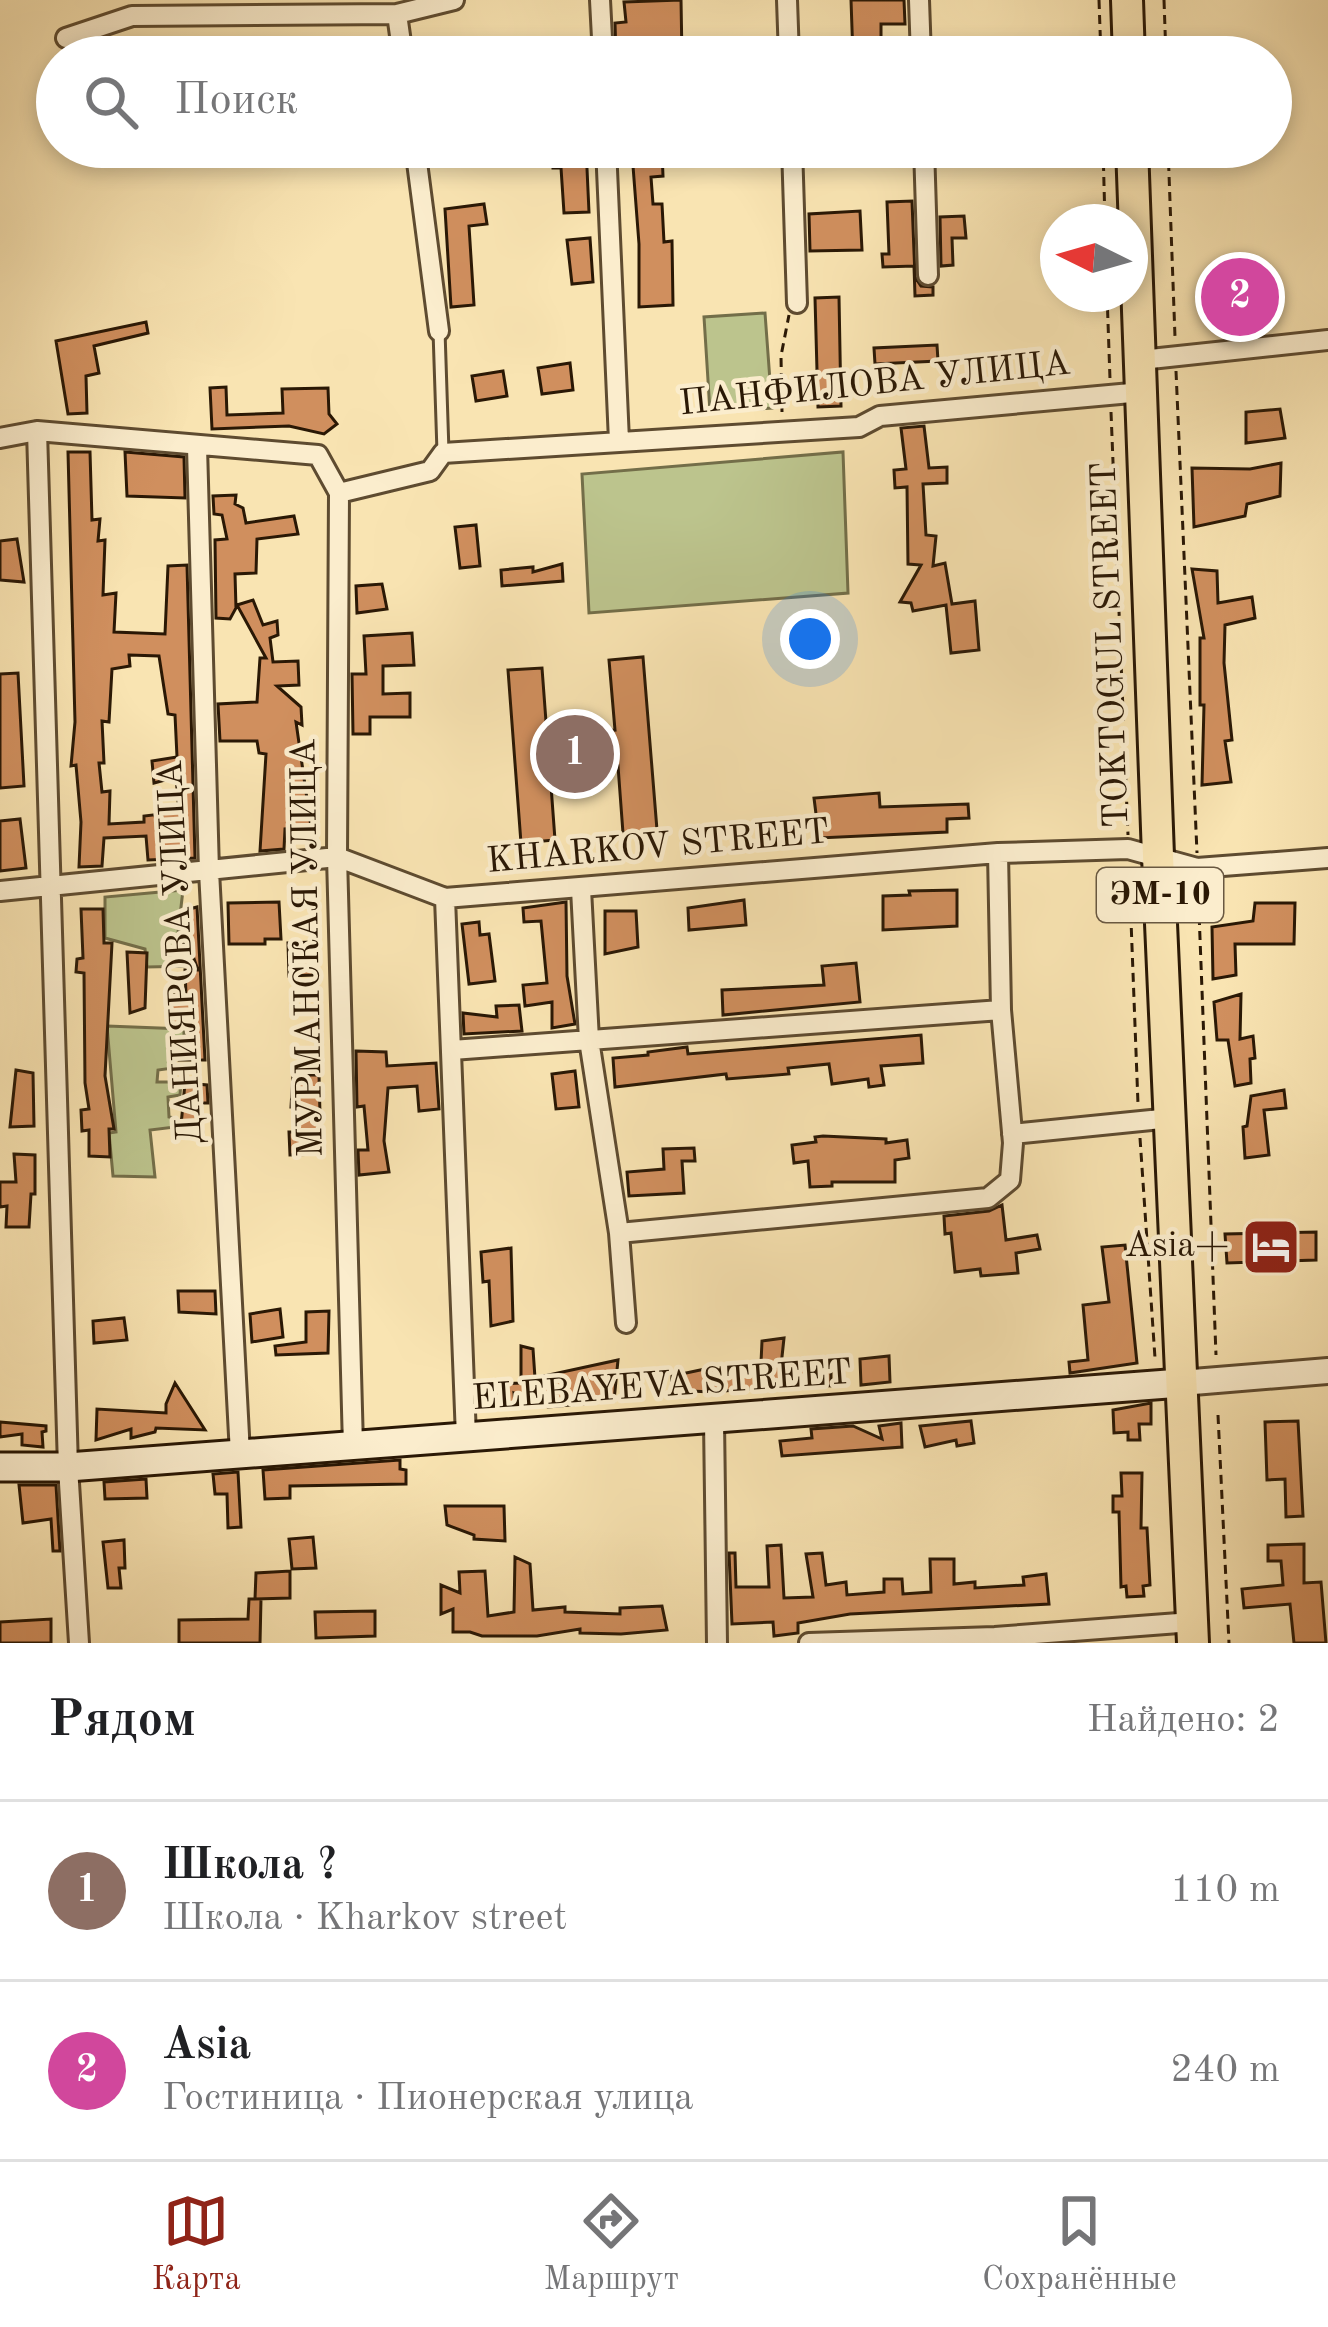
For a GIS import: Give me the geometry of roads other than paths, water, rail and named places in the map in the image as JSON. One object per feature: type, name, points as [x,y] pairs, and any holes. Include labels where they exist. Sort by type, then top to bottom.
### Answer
[{"type":"highway","points":[[1127,0],[1128,36]]},
{"type":"highway","name":"TOKTOGUL STREET","points":[[1133,168],[1142,392],[1143,852],[1171,1118],[1193,1632]]},
{"type":"main road","name":"ELEBAYEVA STREET","points":[[0,1467],[68,1467],[1181,1383]]},
{"type":"street","points":[[73,36],[131,16],[398,14],[448,0]]},
{"type":"street","points":[[600,0],[602,36]]},
{"type":"street","points":[[787,0],[788,36]]},
{"type":"street","points":[[919,0],[920,36]]},
{"type":"street","points":[[398,14],[401,36]]},
{"type":"street","points":[[418,168],[440,331]]},
{"type":"street","points":[[607,168],[619,441]]},
{"type":"street","points":[[793,168],[797,303]]},
{"type":"street","points":[[925,168],[928,274]]},
{"type":"street","points":[[1141,360],[1328,340]]},
{"type":"street","name":"ПАНФИЛОВА УЛИЦА","points":[[339,493],[430,471],[442,453],[860,427],[880,416],[1142,392]]},
{"type":"street","points":[[0,438],[37,431],[197,447]]},
{"type":"street","points":[[37,431],[68,1467],[79,1643]]},
{"type":"street","name":"МУРМАНСКАЯ УЛИЦА","points":[[197,447],[318,455],[339,493],[338,856],[352,1446]]},
{"type":"street","name":"ДАНИЯРОВА УЛИЦА","points":[[197,447],[208,871],[240,1454]]},
{"type":"street","name":"KHARKOV STREET","points":[[0,891],[338,856],[445,898],[998,853],[1143,852],[1197,868],[1328,858]]},
{"type":"street","points":[[619,1233],[988,1198],[1010,1180],[1012,1134],[1001,1010],[998,853]]},
{"type":"street","points":[[581,890],[590,1040],[619,1233],[626,1323]]},
{"type":"street","points":[[445,898],[466,1437]]},
{"type":"street","points":[[452,1050],[1001,1010]]},
{"type":"street","points":[[1012,1134],[1171,1118]]},
{"type":"street","name":"ELEBAYEVA STREET","points":[[1181,1383],[1328,1371]]},
{"type":"street","points":[[714,1421],[717,1643]]},
{"type":"street","points":[[809,1643],[1193,1632]]},
{"type":"lane","points":[[440,331],[442,453]]},
{"type":"place","name":"Asia","points":[[1240,297]]},
{"type":"place","name":"Школа ?","points":[[575,754]]},
{"type":"place","name":"Asia+","points":[[1271,1247]]}]
